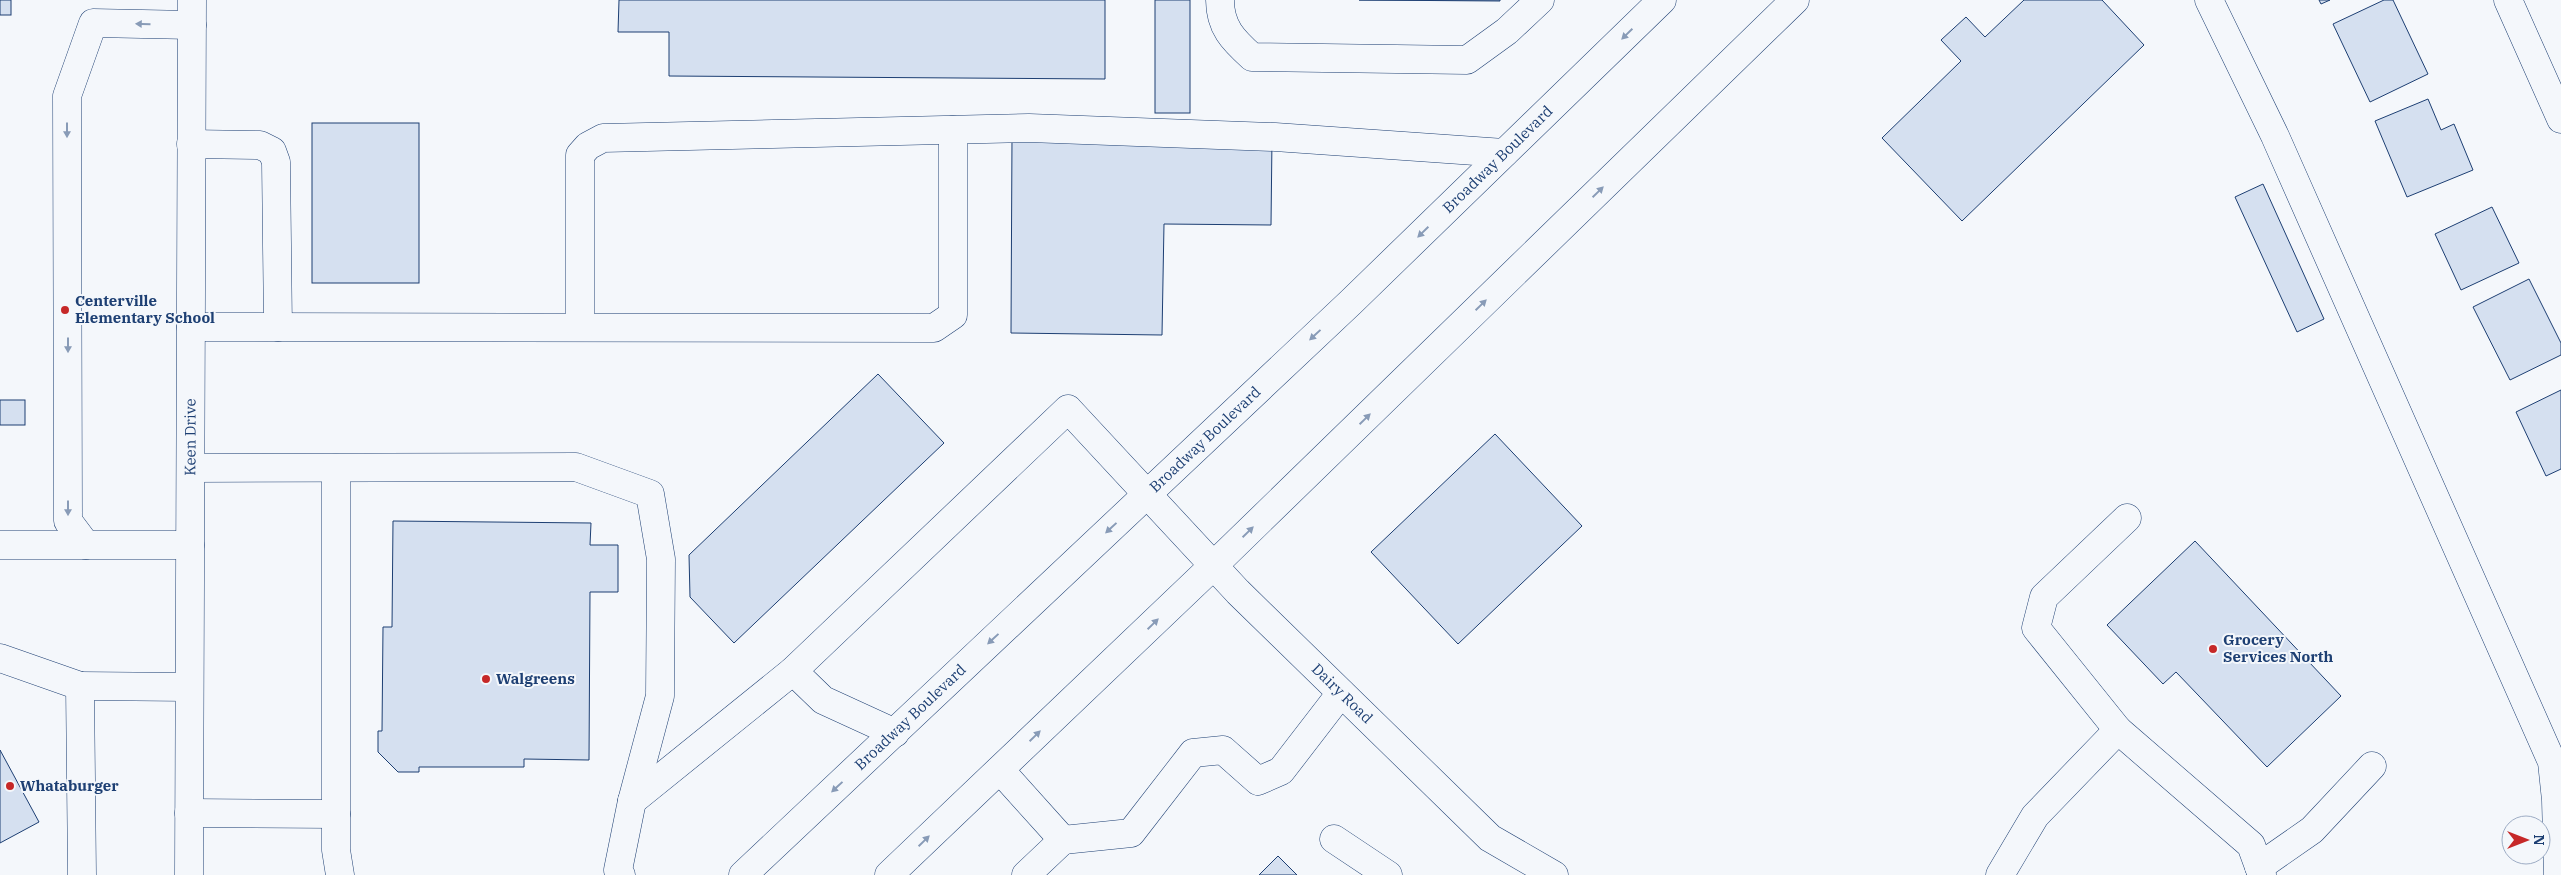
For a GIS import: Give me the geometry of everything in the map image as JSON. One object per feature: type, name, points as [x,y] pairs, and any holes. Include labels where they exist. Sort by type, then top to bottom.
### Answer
[{"type":"main road","points":[[1220,0],[1229,37],[1252,56],[1467,60],[1507,31],[1540,0]]},
{"type":"main road","name":"Broadway Boulevard","points":[[743,875],[1351,302],[1662,0]]},
{"type":"main road","points":[[889,875],[1213,566],[1795,0]]},
{"type":"main road","points":[[2209,0],[2276,136],[2552,762],[2556,800],[2558,875]]},
{"type":"main road","points":[[2508,0],[2561,119]]},
{"type":"main road","points":[[86,545],[68,521],[67,96],[93,23],[192,13]]},
{"type":"main road","name":"Keen Drive","points":[[189,875],[192,13]]},
{"type":"main road","points":[[580,327],[580,155],[588,146],[603,138],[1030,128],[1275,136],[1504,153]]},
{"type":"main road","points":[[191,327],[934,328],[953,315],[953,130]]},
{"type":"main road","points":[[191,144],[260,145],[272,151],[276,162],[278,327]]},
{"type":"main road","name":"Dairy Road","points":[[793,671],[1068,409],[1213,566],[1520,867],[1554,875]]},
{"type":"main road","points":[[191,468],[576,467],[650,494],[661,559],[660,696],[632,801],[618,870],[621,875]]},
{"type":"main road","points":[[336,468],[336,850],[340,875]]},
{"type":"main road","points":[[2127,518],[2044,597],[2036,628],[2118,730],[2251,845],[2261,871],[2312,830],[2372,766]]},
{"type":"main road","points":[[0,546],[190,545]]},
{"type":"main road","points":[[0,658],[80,686],[190,687]]},
{"type":"main road","points":[[632,801],[793,671],[823,700],[894,733]]},
{"type":"main road","points":[[80,686],[82,875]]},
{"type":"main road","points":[[1026,875],[1063,840],[1131,833],[1193,753],[1223,750],[1258,781],[1282,771],[1341,693]]},
{"type":"main road","points":[[2000,875],[2035,816],[2118,730]]},
{"type":"main road","points":[[1000,770],[1063,840]]},
{"type":"main road","points":[[190,813],[336,814]]},
{"type":"main road","points":[[1334,839],[1388,875]]},
{"type":"building","points":[[0,0],[11,0],[11,15],[0,15]]},
{"type":"building","points":[[619,0],[1105,0],[1105,79],[669,76],[669,32],[618,32]]},
{"type":"building","points":[[1155,0],[1190,0],[1190,113],[1155,113]]},
{"type":"building","points":[[1359,0],[1500,0],[1500,1]]},
{"type":"building","points":[[2024,0],[2102,0],[2144,45],[1962,221],[1882,138],[1961,61],[1941,40],[1966,17],[1985,37]]},
{"type":"building","points":[[2319,0],[2330,0],[2321,4]]},
{"type":"building","points":[[2384,0],[2393,0],[2428,74],[2370,102],[2333,24]]},
{"type":"building","points":[[2428,99],[2441,130],[2454,124],[2473,170],[2407,197],[2375,121]]},
{"type":"building","points":[[312,123],[419,123],[419,283],[312,283]]},
{"type":"building","points":[[1012,136],[1272,138],[1271,225],[1164,224],[1162,335],[1011,333]]},
{"type":"building","points":[[2263,184],[2324,319],[2297,332],[2235,197]]},
{"type":"building","points":[[2492,207],[2519,263],[2461,290],[2435,234]]},
{"type":"building","points":[[2529,279],[2561,343],[2561,355],[2510,380],[2473,307]]},
{"type":"building","points":[[878,374],[944,443],[734,643],[690,597],[689,555]]},
{"type":"building","points":[[2561,390],[2561,469],[2546,476],[2516,412]]},
{"type":"building","points":[[0,400],[25,400],[25,425],[0,425]]},
{"type":"building","points":[[1495,434],[1582,526],[1458,644],[1371,552]]},
{"type":"building","name":"Walgreens","points":[[393,521],[591,523],[590,545],[618,545],[618,592],[590,592],[589,760],[524,759],[524,767],[419,767],[419,772],[398,772],[378,752],[378,731],[382,731],[383,627],[392,627]]},
{"type":"building","name":"Grocery Services North","points":[[2195,541],[2341,696],[2267,767],[2176,672],[2163,684],[2107,625]]},
{"type":"building","name":"Whataburger","points":[[0,750],[39,822],[0,843]]},
{"type":"building","points":[[1278,856],[1297,875],[1259,875]]},
{"type":"place","name":"Centerville Elementary School","points":[[65,310]]},
{"type":"place","name":"Grocery Services North","points":[[2213,649]]},
{"type":"place","name":"Walgreens","points":[[486,679]]},
{"type":"place","name":"Whataburger","points":[[10,786]]}]
